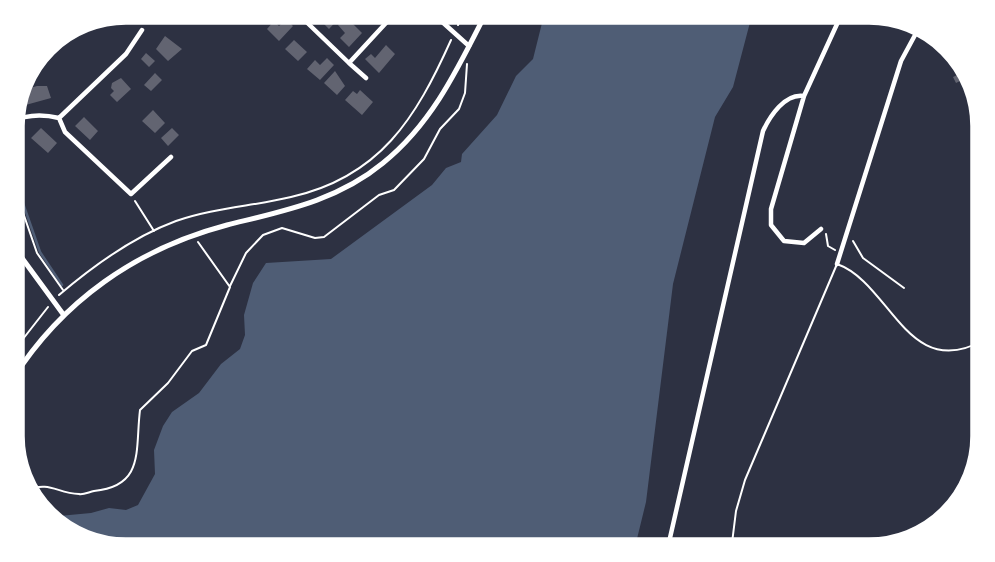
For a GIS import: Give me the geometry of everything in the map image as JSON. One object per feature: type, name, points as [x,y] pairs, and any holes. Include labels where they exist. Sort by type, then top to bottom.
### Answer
[{"type":"street","points":[[308,23],[366,78]]},
{"type":"street","points":[[349,63],[385,23]]},
{"type":"street","points":[[444,23],[469,46]]},
{"type":"street","points":[[23,363],[63,314],[125,267],[195,235],[304,206],[359,181],[395,154],[418,129],[441,98],[480,23]]},
{"type":"street","points":[[821,228],[810,240],[793,244],[778,236],[771,225],[779,177],[804,96],[837,23]]},
{"type":"street","points":[[59,118],[126,54],[142,30]]},
{"type":"street","points":[[837,264],[901,61],[915,34]]},
{"type":"street","points":[[670,539],[763,131],[768,118],[782,104],[796,95],[804,96]]},
{"type":"street","points":[[24,117],[45,115],[59,118]]},
{"type":"street","points":[[59,118],[65,132],[131,194],[171,157]]},
{"type":"street","points":[[23,258],[63,314]]},
{"type":"lane","points":[[732,539],[736,511],[745,480],[837,264],[857,274],[897,323],[916,339],[948,349],[972,345]]},
{"type":"path","points":[[142,30],[144,23]]},
{"type":"path","points":[[456,30],[459,23]]},
{"type":"path","points":[[57,297],[154,231],[178,220],[310,192],[339,181],[368,163],[394,140],[413,115],[452,37]]},
{"type":"path","points":[[37,488],[48,485],[80,495],[115,489],[132,474],[138,456],[139,410],[168,383],[192,351],[205,345],[246,253],[262,235],[282,228],[315,238],[324,237],[379,195],[394,190],[424,159],[440,129],[459,108],[465,93],[467,65],[464,56]]},
{"type":"path","points":[[131,194],[154,231]]},
{"type":"path","points":[[23,211],[37,253],[64,291]]},
{"type":"path","points":[[821,228],[830,249],[834,251],[838,243]]},
{"type":"path","points":[[195,235],[205,255],[230,287]]},
{"type":"path","points":[[853,242],[863,258],[904,288]]},
{"type":"path","points":[[23,339],[49,306]]},
{"type":"water","points":[[542,23],[750,23],[733,87],[715,117],[673,284],[646,502],[637,539],[126,539],[99,536],[61,516],[109,508],[126,510],[138,505],[155,474],[154,450],[163,426],[172,412],[199,393],[221,364],[240,349],[245,335],[244,315],[253,283],[266,263],[331,259],[432,185],[446,168],[461,162],[462,154],[497,115],[516,76],[533,59]]},
{"type":"building","points":[[272,23],[279,26],[282,23],[290,23],[293,26],[279,41],[267,29]]},
{"type":"building","points":[[323,23],[335,23],[329,29]]},
{"type":"building","points":[[352,23],[362,33],[349,47],[340,38],[345,33],[338,25]]},
{"type":"building","points":[[165,36],[182,49],[168,61],[156,49]]},
{"type":"building","points":[[294,40],[307,52],[298,61],[285,49]]},
{"type":"building","points":[[386,45],[395,54],[379,73],[365,59],[371,54],[375,58]]},
{"type":"building","points":[[146,53],[155,61],[149,67],[141,59]]},
{"type":"building","points":[[327,58],[334,65],[320,80],[307,69],[315,60],[320,65]]},
{"type":"building","points":[[335,71],[345,86],[337,95],[324,83]]},
{"type":"building","points":[[155,73],[162,80],[151,91],[144,85]]},
{"type":"building","points":[[958,75],[961,80],[956,83],[953,77]]},
{"type":"building","points":[[121,78],[131,89],[117,102],[110,95],[114,91],[111,88],[112,83]]},
{"type":"building","points":[[47,86],[51,98],[26,105],[30,88]]},
{"type":"building","points":[[360,90],[373,102],[362,115],[345,100],[353,91],[357,94]]},
{"type":"building","points":[[153,110],[165,123],[155,133],[142,121]]},
{"type":"building","points":[[84,117],[98,131],[90,140],[75,126]]},
{"type":"building","points":[[41,128],[57,143],[48,153],[31,138]]},
{"type":"building","points":[[172,128],[179,135],[168,146],[161,138]]},
{"type":"waterway","points":[[23,203],[40,252],[62,285]]}]
